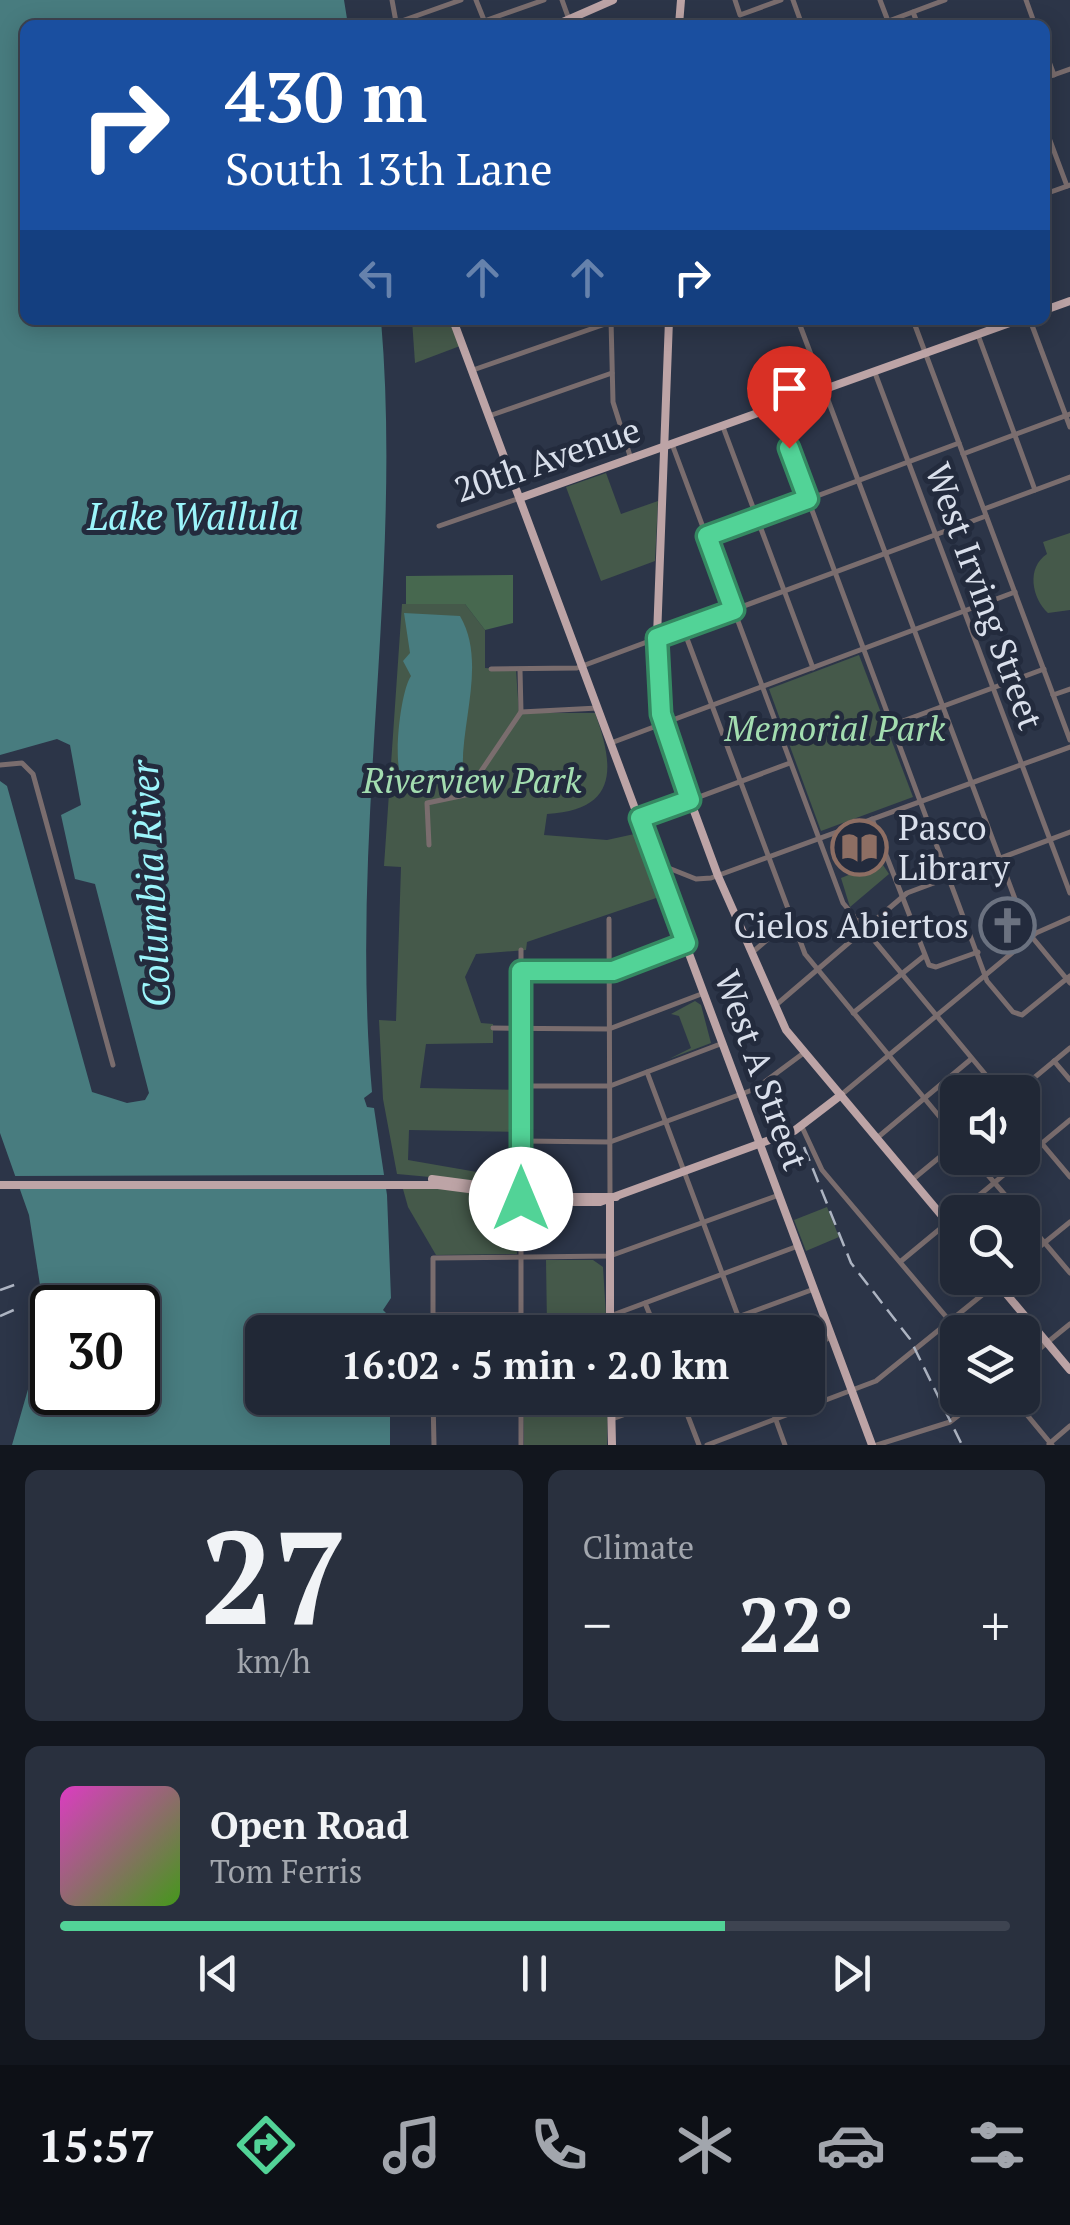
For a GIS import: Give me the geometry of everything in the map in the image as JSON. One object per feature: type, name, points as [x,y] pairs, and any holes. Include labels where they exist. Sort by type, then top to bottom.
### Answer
[{"type":"main road","points":[[574,20],[613,0]]},
{"type":"main road","points":[[679,20],[680,1]]},
{"type":"main road","name":"West A Street","points":[[455,325],[875,1445]]},
{"type":"main road","points":[[669,325],[668,446],[657,638],[657,689],[663,723],[718,876],[786,1030],[940,1214]]},
{"type":"main road","name":"20th Avenue","points":[[520,498],[1005,325]]},
{"type":"main road","points":[[1,1183],[408,1182],[569,1197],[612,1197],[802,1127],[841,1095]]},
{"type":"main road","points":[[610,1315],[612,1197]]},
{"type":"main road","points":[[1011,1295],[1070,1370]]},
{"type":"main road","points":[[611,1415],[612,1445]]},
{"type":"street","points":[[407,20],[460,0]]},
{"type":"street","points":[[493,20],[544,0]]},
{"type":"street","points":[[735,0],[740,14],[781,0]]},
{"type":"street","points":[[891,20],[941,1]]},
{"type":"street","points":[[913,12],[916,20]]},
{"type":"street","points":[[1050,64],[1054,75]]},
{"type":"street","points":[[1050,76],[1070,69]]},
{"type":"street","points":[[1050,139],[1069,186]]},
{"type":"street","points":[[472,370],[601,325]]},
{"type":"street","points":[[612,325],[614,407],[631,459]]},
{"type":"street","points":[[774,408],[985,975],[1019,1015],[1069,979],[1032,936],[999,858],[800,325]]},
{"type":"street","points":[[656,862],[700,880],[718,876],[1070,743],[915,325]]},
{"type":"street","points":[[1032,325],[1070,427]]},
{"type":"street","points":[[978,335],[1036,490]]},
{"type":"street","name":"West Irving Street","points":[[875,373],[1070,893]]},
{"type":"street","points":[[489,416],[612,374]]},
{"type":"street","points":[[964,454],[1068,415]]},
{"type":"street","points":[[723,426],[813,668]]},
{"type":"street","points":[[707,536],[959,443]]},
{"type":"street","points":[[668,446],[707,536],[843,903],[985,1075]]},
{"type":"street","points":[[490,669],[583,666],[936,535],[1070,477]]},
{"type":"street","name":"20th Avenue","points":[[439,526],[520,498]]},
{"type":"street","points":[[611,742],[1015,592]]},
{"type":"street","points":[[683,628],[804,954],[940,1118]]},
{"type":"street","points":[[429,845],[428,803],[466,795],[521,712],[520,669]]},
{"type":"street","points":[[892,725],[1044,669]]},
{"type":"street","points":[[1054,695],[1070,689]]},
{"type":"street","points":[[521,712],[598,708]]},
{"type":"street","points":[[0,764],[22,763],[33,774],[113,1065]]},
{"type":"street","points":[[640,818],[790,763]]},
{"type":"street","points":[[872,818],[932,968],[978,952]]},
{"type":"street","points":[[776,1005],[902,897],[1070,832]]},
{"type":"street","points":[[841,1095],[1032,936],[1070,918]]},
{"type":"street","points":[[754,951],[792,919]]},
{"type":"street","points":[[609,920],[612,1197]]},
{"type":"street","points":[[521,971],[609,971],[686,943]]},
{"type":"street","points":[[521,950],[520,1086],[521,1141],[521,1192],[521,1258],[521,1314],[433,1315],[433,1258],[521,1258],[610,1256],[779,1195]]},
{"type":"street","points":[[852,1013],[925,955]]},
{"type":"street","points":[[493,1028],[609,1029],[704,993]]},
{"type":"street","points":[[520,1086],[610,1086],[723,1044]]},
{"type":"street","points":[[1038,1075],[1070,1048]]},
{"type":"street","points":[[521,1141],[610,1142],[768,1082],[805,1052]]},
{"type":"street","points":[[877,1138],[971,1059]]},
{"type":"street","points":[[1054,1062],[1070,1080]]},
{"type":"street","points":[[647,1072],[737,1315]]},
{"type":"street","points":[[980,1195],[1070,1120]]},
{"type":"street","points":[[802,1127],[820,1167],[944,1315]]},
{"type":"street","points":[[1040,1141],[1070,1177]]},
{"type":"street","points":[[912,1180],[940,1156]]},
{"type":"street","points":[[988,1175],[1004,1195]]},
{"type":"street","points":[[1040,1247],[1070,1222]]},
{"type":"street","points":[[900,1262],[940,1228]]},
{"type":"street","points":[[1040,1237],[1070,1272]]},
{"type":"street","points":[[613,1315],[798,1246]]},
{"type":"street","points":[[743,1315],[814,1289]]},
{"type":"street","points":[[958,1315],[980,1295]]},
{"type":"street","points":[[645,1303],[650,1315]]},
{"type":"street","points":[[1040,1348],[1070,1324]]},
{"type":"street","points":[[707,1445],[881,1378],[940,1330]]},
{"type":"street","points":[[825,1340],[832,1338]]},
{"type":"street","points":[[434,1415],[434,1445]]},
{"type":"street","points":[[521,1415],[521,1445]]},
{"type":"street","points":[[611,1420],[624,1415]]},
{"type":"street","points":[[687,1415],[698,1445]]},
{"type":"street","points":[[774,1415],[785,1445]]},
{"type":"street","points":[[875,1445],[950,1422],[959,1415]]},
{"type":"street","points":[[1026,1415],[1050,1444],[1070,1426]]},
{"type":"green space","points":[[412,325],[452,325],[460,346],[415,363]]},
{"type":"green space","points":[[606,473],[621,514],[658,501],[655,561],[601,581],[566,487]]},
{"type":"green space","points":[[1070,533],[1070,610],[1048,613],[1035,591],[1036,567],[1047,554],[1043,542]]},
{"type":"green space","name":"Riverview Park","points":[[402,604],[465,604],[485,630],[485,668],[516,670],[519,713],[595,713],[606,751],[605,783],[599,795],[587,804],[547,814],[544,835],[607,840],[639,833],[662,896],[527,942],[526,950],[476,954],[465,977],[481,1023],[493,1024],[493,1043],[426,1044],[420,1088],[518,1090],[518,1132],[409,1130],[408,1160],[517,1179],[517,1185],[397,1174],[383,1099],[379,1020],[396,1021],[401,867],[384,866]]},
{"type":"green space","name":"Memorial Park","points":[[859,655],[913,797],[821,831],[769,689]]},
{"type":"green space","points":[[881,862],[889,874],[850,907],[841,878]]},
{"type":"green space","points":[[695,1001],[701,1005],[711,1043],[669,1059],[691,1048],[679,1016],[671,1014]]},
{"type":"green space","points":[[432,1187],[514,1197],[517,1254],[436,1255],[408,1207],[403,1189]]},
{"type":"green space","points":[[827,1207],[839,1237],[806,1251],[794,1220]]},
{"type":"green space","points":[[546,1260],[593,1260],[603,1267],[606,1315],[547,1315]]},
{"type":"green space","points":[[523,1415],[608,1415],[607,1445],[524,1445]]},
{"type":"shaded area","points":[[513,575],[513,623],[485,630],[465,604],[406,604],[406,576]]},
{"type":"water","name":"Lake Wallula","points":[[0,0],[344,0],[347,20],[20,20],[20,325],[381,325],[386,512],[367,899],[372,1092],[364,1098],[367,1107],[374,1108],[387,1195],[391,1298],[383,1310],[387,1315],[245,1315],[245,1415],[390,1415],[390,1445],[12,1445],[30,1382],[30,1415],[160,1415],[160,1285],[40,1285],[29,1215],[0,1133],[0,781],[7,786],[92,1092],[127,1103],[145,1100],[149,1093],[95,884],[75,879],[61,815],[81,805],[70,745],[57,739],[0,755]]},
{"type":"water","points":[[404,613],[460,616],[468,634],[472,673],[463,773],[441,781],[401,776],[399,767],[399,724],[411,676],[403,661],[410,653]]},
{"type":"pier","points":[[390,1175],[391,1188],[15,1189],[11,1176]]},
{"type":"railway","points":[[804,1147],[851,1263],[910,1339],[962,1445]]},
{"type":"railway","points":[[0,1290],[17,1284]]},
{"type":"railway","points":[[0,1316],[16,1309]]},
{"type":"place","name":"Pasco Library","points":[[859,847]]},
{"type":"place","name":"Cielos Abiertos","points":[[1008,925]]},
{"type":"route","points":[[521,1199],[521,971],[613,971],[686,943],[640,818],[690,800],[658,702],[657,638],[734,610],[707,536],[808,499],[789,448]]},
{"type":"water label","name":"Columbia River","points":[[150,884]]}]
